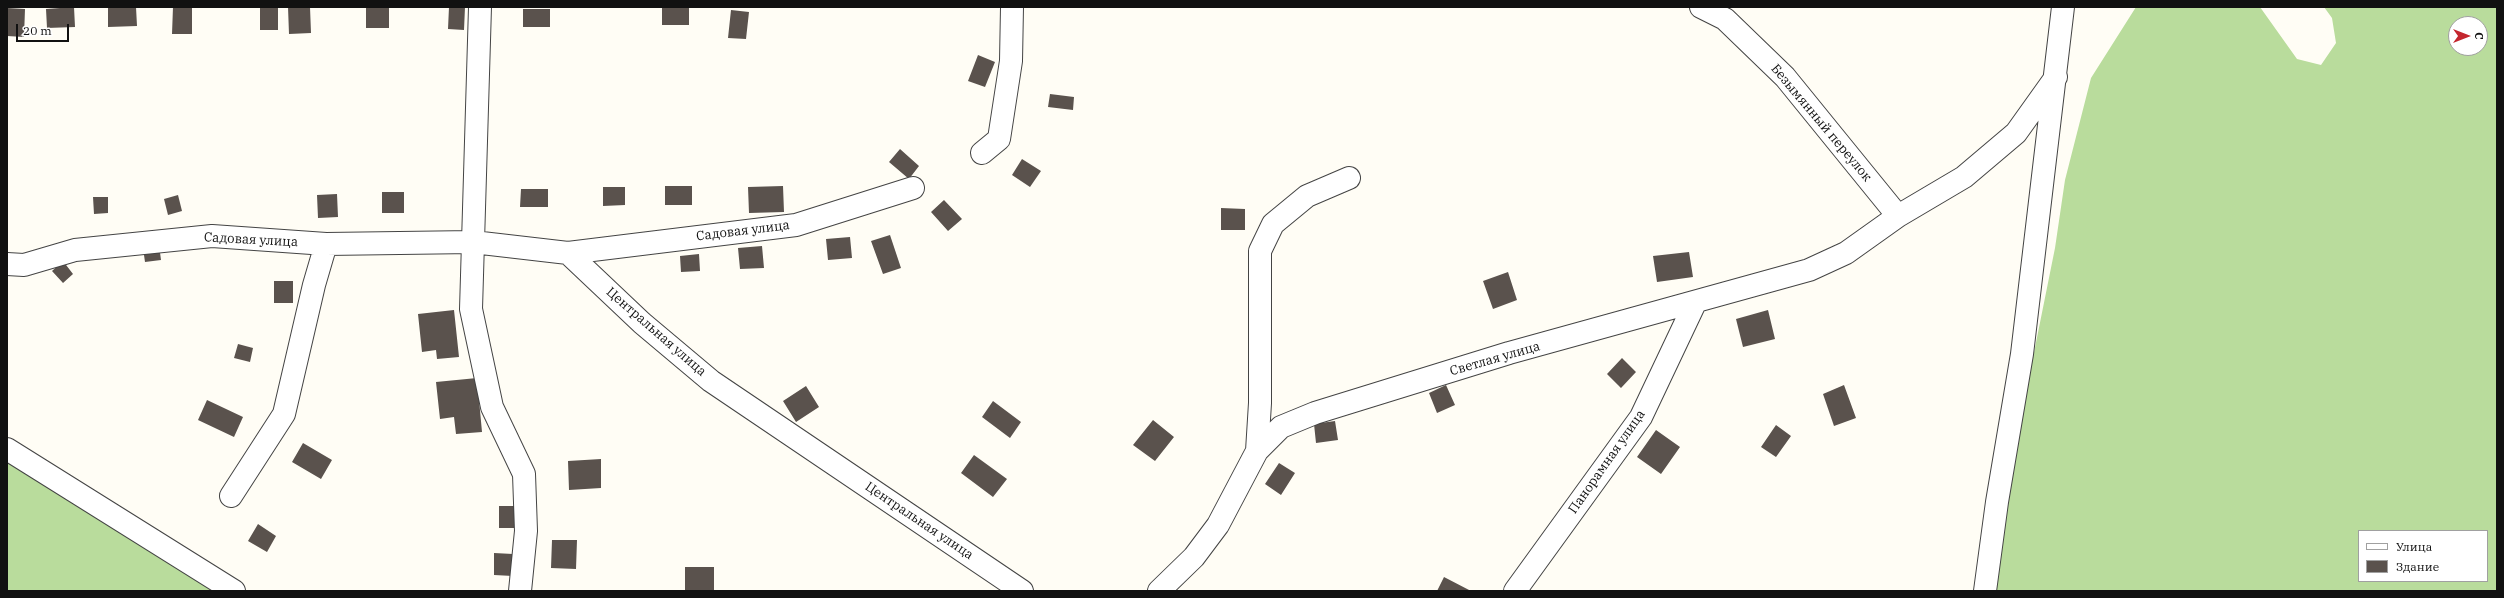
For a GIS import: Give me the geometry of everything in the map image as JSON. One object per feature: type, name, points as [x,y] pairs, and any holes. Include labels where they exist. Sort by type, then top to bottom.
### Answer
[{"type":"street","points":[[480,7],[471,309],[492,407],[524,474],[526,530],[520,591]]},
{"type":"street","points":[[982,153],[999,139],[1011,61],[1012,7]]},
{"type":"street","name":"Безымянный переулок","points":[[1701,7],[1725,18],[1785,77],[1898,216]]},
{"type":"street","points":[[1985,591],[1997,502],[2022,354],[2064,7]]},
{"type":"street","name":"Светлая улица","points":[[1159,591],[1194,557],[1218,525],[1257,451],[1281,427],[1315,413],[1509,353],[1695,303],[1809,270],[1846,253],[1898,216],[1964,177],[2016,133],[2056,77]]},
{"type":"street","points":[[1257,451],[1260,402],[1260,251],[1273,224],[1307,196],[1349,178]]},
{"type":"street","name":"Садовая улица","points":[[568,253],[796,225],[914,188]]},
{"type":"street","name":"Садовая улица","points":[[7,264],[24,265],[75,250],[212,236],[326,244],[473,242]]},
{"type":"street","points":[[473,242],[568,253]]},
{"type":"street","points":[[231,496],[284,414],[314,285],[326,244]]},
{"type":"street","name":"Центральная улица","points":[[568,253],[642,323],[711,381],[1022,591]]},
{"type":"street","name":"Панорамная улица","points":[[1515,591],[1641,417],[1695,303]]},
{"type":"street","points":[[7,449],[234,591]]},
{"type":"green space","points":[[2136,7],[2260,7],[2297,59],[2321,65],[2336,43],[2332,18],[2324,7],[2497,7],[2497,591],[1986,591],[2055,248],[2065,180],[2091,78]]},
{"type":"green space","points":[[7,449],[234,591],[7,591]]},
{"type":"building","points":[[74,7],[75,27],[47,28],[46,9]]},
{"type":"building","points":[[136,7],[137,26],[108,27],[108,8]]},
{"type":"building","points":[[173,7],[192,7],[192,34],[172,34]]},
{"type":"building","points":[[260,7],[278,7],[278,30],[260,30]]},
{"type":"building","points":[[288,7],[310,7],[311,33],[289,34]]},
{"type":"building","points":[[366,7],[389,7],[389,28],[366,28]]},
{"type":"building","points":[[449,7],[465,7],[464,30],[448,29]]},
{"type":"building","points":[[662,7],[689,7],[689,25],[662,25]]},
{"type":"building","points":[[7,8],[25,9],[24,37],[7,36]]},
{"type":"building","points":[[523,9],[550,9],[550,27],[523,27]]},
{"type":"building","points":[[731,10],[749,12],[746,39],[728,38]]},
{"type":"building","points":[[978,55],[995,62],[985,87],[968,81]]},
{"type":"building","points":[[1050,94],[1074,97],[1073,110],[1048,107]]},
{"type":"building","points":[[900,149],[919,166],[909,179],[889,162]]},
{"type":"building","points":[[1022,159],[1041,171],[1030,187],[1012,175]]},
{"type":"building","points":[[665,186],[692,186],[692,205],[665,205]]},
{"type":"building","points":[[783,186],[784,212],[749,213],[748,187]]},
{"type":"building","points":[[603,187],[625,187],[625,205],[603,206]]},
{"type":"building","points":[[521,189],[548,189],[548,207],[520,207]]},
{"type":"building","points":[[382,192],[404,192],[404,213],[382,213]]},
{"type":"building","points":[[337,194],[338,217],[318,218],[317,195]]},
{"type":"building","points":[[178,195],[182,211],[168,215],[164,199]]},
{"type":"building","points":[[93,197],[108,197],[108,213],[94,214]]},
{"type":"building","points":[[944,200],[962,219],[948,231],[931,212]]},
{"type":"building","points":[[1221,208],[1245,209],[1245,230],[1221,230]]},
{"type":"building","points":[[890,235],[901,268],[883,274],[871,241]]},
{"type":"building","points":[[850,237],[852,258],[828,260],[826,239]]},
{"type":"building","points":[[159,245],[161,260],[145,262],[143,248]]},
{"type":"building","points":[[762,246],[764,268],[740,269],[738,248]]},
{"type":"building","points":[[1689,252],[1693,277],[1657,282],[1653,256]]},
{"type":"building","points":[[699,254],[700,271],[681,272],[680,256]]},
{"type":"building","points":[[63,261],[73,274],[63,283],[52,271]]},
{"type":"building","points":[[1508,272],[1517,300],[1493,309],[1483,281]]},
{"type":"building","points":[[274,281],[293,281],[293,303],[274,303]]},
{"type":"building","points":[[454,310],[459,357],[437,359],[436,350],[422,352],[418,314]]},
{"type":"building","points":[[1768,310],[1775,339],[1743,347],[1736,319]]},
{"type":"building","points":[[238,344],[253,348],[250,362],[234,358]]},
{"type":"building","points":[[1622,358],[1636,372],[1621,388],[1607,374]]},
{"type":"building","points":[[477,378],[482,432],[456,434],[454,417],[440,419],[436,382]]},
{"type":"building","points":[[1446,385],[1455,405],[1437,413],[1429,393]]},
{"type":"building","points":[[1844,385],[1856,418],[1834,426],[1823,394]]},
{"type":"building","points":[[806,386],[819,407],[796,422],[783,401]]},
{"type":"building","points":[[207,400],[243,417],[234,437],[198,420]]},
{"type":"building","points":[[993,401],[1021,422],[1010,438],[982,417]]},
{"type":"building","points":[[1153,420],[1174,437],[1155,461],[1133,445]]},
{"type":"building","points":[[1335,421],[1338,440],[1316,443],[1314,424]]},
{"type":"building","points":[[1776,425],[1791,436],[1776,457],[1761,447]]},
{"type":"building","points":[[1656,430],[1680,447],[1661,474],[1637,457]]},
{"type":"building","points":[[303,443],[332,460],[321,479],[292,462]]},
{"type":"building","points":[[974,455],[1007,479],[993,497],[961,473]]},
{"type":"building","points":[[601,459],[601,488],[569,490],[568,461]]},
{"type":"building","points":[[1279,463],[1295,473],[1281,495],[1265,484]]},
{"type":"building","points":[[499,506],[519,506],[518,528],[499,528]]},
{"type":"building","points":[[258,524],[276,536],[267,552],[248,541]]},
{"type":"building","points":[[552,540],[577,540],[576,569],[551,568]]},
{"type":"building","points":[[494,553],[513,554],[513,576],[494,575]]},
{"type":"building","points":[[685,567],[714,567],[714,591],[685,591]]},
{"type":"building","points":[[1444,577],[1471,591],[1437,591]]}]
